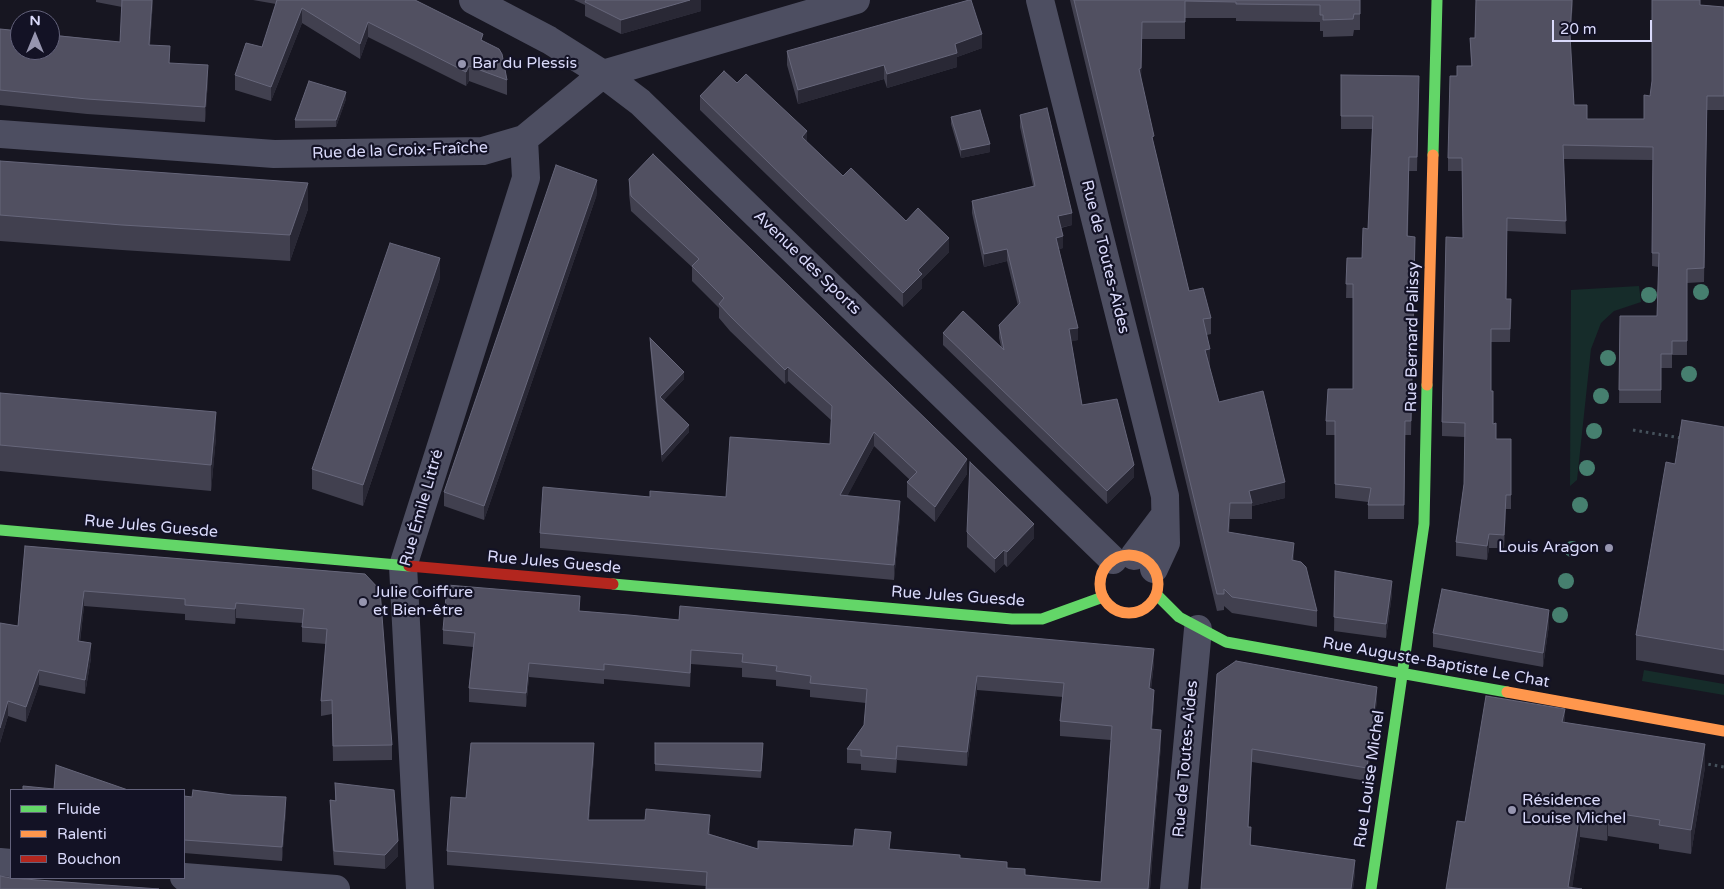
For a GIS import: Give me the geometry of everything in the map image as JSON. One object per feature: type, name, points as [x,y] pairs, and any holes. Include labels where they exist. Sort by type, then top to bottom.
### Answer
[{"type":"street","name":"Avenue des Sports","points":[[473,0],[549,40],[603,74],[640,102],[1139,570]]},
{"type":"street","name":"Rue de la Croix-Fraîche","points":[[0,134],[314,155],[483,151],[524,140],[603,74],[856,0]]},
{"type":"street","name":"Rue de Toutes-Aides","points":[[1040,0],[1165,496],[1166,543],[1139,570]]},
{"type":"street","name":"Rue Bernard Palissy","points":[[1401,673],[1424,524],[1437,0]]},
{"type":"street","name":"Rue Émile Littré","points":[[420,889],[403,566],[526,178],[524,140]]},
{"type":"street","name":"Rue Jules Guesde","points":[[0,530],[1012,619],[1042,619],[1103,597]]},
{"type":"street","points":[[1104,570],[1139,570],[1144,609],[1126,614],[1116,611],[1103,597],[1100,591],[1101,577],[1104,570]]},
{"type":"street","name":"Rue Auguste-Baptiste Le Chat","points":[[1139,570],[1179,617],[1198,629],[1226,642],[1724,731]]},
{"type":"street","name":"Rue de Toutes-Aides","points":[[1174,889],[1198,629]]},
{"type":"street","name":"Rue Louise Michel","points":[[1371,889],[1401,673]]},
{"type":"street","points":[[185,877],[336,889]]},
{"type":"path","points":[[1633,430],[1689,439]]},
{"type":"path","points":[[1696,762],[1724,767]]},
{"type":"green space","points":[[1639,286],[1641,302],[1614,311],[1601,323],[1591,349],[1577,480],[1570,486],[1571,290]]},
{"type":"green space","points":[[1644,670],[1724,684],[1724,695],[1642,681]]},
{"type":"building","points":[[122,0],[152,0],[149,45],[170,46],[169,63],[208,65],[205,107],[87,99],[0,90],[0,29],[10,30],[10,60],[60,60],[60,36],[120,42]]},
{"type":"building","points":[[277,0],[415,0],[483,34],[481,40],[499,49],[502,54],[507,80],[469,66],[466,72],[368,22],[360,44],[302,8],[271,87],[235,75],[246,43],[262,47]]},
{"type":"building","points":[[586,0],[690,0],[621,20],[585,2]]},
{"type":"building","points":[[971,0],[982,34],[955,44],[957,53],[887,74],[884,65],[798,90],[787,51]]},
{"type":"building","points":[[1074,0],[1360,0],[1360,14],[1354,14],[1353,19],[1323,20],[1323,15],[1320,15],[1320,5],[1185,1],[1185,22],[1142,22],[1141,68],[1139,69],[1154,136],[1152,137],[1189,291],[1203,288],[1211,318],[1203,319],[1210,349],[1205,350],[1219,402],[1263,391],[1285,482],[1249,491],[1252,503],[1230,503],[1228,532],[1294,543],[1292,560],[1301,562],[1306,567],[1317,611],[1232,597],[1224,589],[1224,594],[1217,594]]},
{"type":"building","points":[[1476,0],[1572,0],[1570,35],[1574,105],[1587,105],[1587,119],[1644,119],[1644,95],[1650,96],[1652,81],[1652,0],[1700,0],[1700,5],[1724,7],[1724,96],[1707,96],[1704,268],[1687,269],[1687,341],[1672,341],[1672,354],[1661,354],[1661,390],[1619,390],[1620,316],[1657,316],[1659,253],[1652,253],[1653,147],[1563,145],[1566,221],[1507,218],[1506,299],[1511,299],[1510,329],[1491,329],[1491,391],[1493,391],[1493,424],[1496,423],[1496,439],[1511,439],[1511,495],[1506,495],[1504,535],[1489,534],[1487,546],[1456,542],[1464,484],[1465,423],[1442,422],[1446,237],[1463,238],[1462,158],[1448,158],[1450,76],[1457,76],[1457,66],[1472,66],[1470,38],[1475,38]]},
{"type":"building","points":[[724,71],[737,83],[746,74],[807,131],[802,137],[843,176],[851,168],[906,221],[918,208],[949,238],[918,270],[922,274],[903,293],[700,96]]},
{"type":"building","points":[[1341,75],[1419,76],[1417,157],[1409,157],[1407,236],[1415,237],[1411,421],[1405,421],[1404,505],[1368,505],[1371,488],[1335,484],[1335,421],[1326,421],[1328,389],[1353,389],[1353,284],[1346,284],[1347,258],[1362,258],[1363,228],[1368,229],[1373,116],[1341,116]]},
{"type":"building","points":[[309,81],[346,92],[336,120],[295,120]]},
{"type":"building","points":[[1047,108],[1072,213],[1058,216],[1063,236],[1056,238],[1078,328],[1069,329],[1082,405],[1117,399],[1134,465],[1107,491],[943,333],[963,311],[1004,350],[999,325],[1020,303],[1007,249],[984,254],[972,201],[1035,186],[1020,115]]},
{"type":"building","points":[[980,110],[990,144],[961,150],[951,117]]},
{"type":"building","points":[[653,154],[967,459],[935,507],[907,482],[917,472],[874,432],[840,495],[900,501],[894,565],[540,533],[543,487],[650,497],[650,491],[726,497],[730,437],[830,444],[832,406],[788,367],[785,370],[730,316],[719,304],[724,298],[692,266],[699,259],[631,196],[629,179]]},
{"type":"building","points":[[0,161],[308,183],[290,235],[122,225],[0,215]]},
{"type":"building","points":[[556,165],[597,180],[484,506],[444,492]]},
{"type":"building","points":[[390,243],[440,258],[363,485],[312,469]]},
{"type":"building","points":[[650,338],[684,372],[660,397],[689,425],[662,455]]},
{"type":"building","points":[[0,393],[216,412],[211,465],[0,445]]},
{"type":"building","points":[[1682,420],[1724,427],[1724,650],[1636,635],[1666,462],[1675,464]]},
{"type":"building","points":[[970,462],[1034,524],[1007,552],[1004,550],[995,559],[967,532]]},
{"type":"building","points":[[25,546],[365,574],[380,590],[392,745],[333,746],[332,700],[321,701],[327,629],[302,627],[304,609],[236,603],[235,609],[185,605],[185,599],[84,591],[78,641],[91,643],[85,680],[39,670],[26,707],[8,701],[0,728],[0,623],[18,626]]},
{"type":"building","points":[[1335,571],[1392,581],[1386,624],[1334,617]]},
{"type":"building","points":[[447,585],[580,596],[579,611],[679,620],[680,606],[1154,649],[1149,688],[1154,690],[1151,729],[1161,730],[1148,889],[706,889],[707,872],[447,851],[451,797],[466,798],[471,743],[594,743],[588,820],[645,820],[646,809],[710,815],[708,834],[758,849],[758,841],[853,846],[855,829],[891,832],[889,849],[960,855],[960,858],[1007,862],[1007,868],[1025,869],[1025,875],[1101,882],[1112,726],[1060,721],[1064,683],[977,676],[967,752],[897,746],[896,759],[861,756],[861,750],[847,749],[864,725],[867,689],[810,683],[811,676],[776,671],[777,666],[742,662],[743,654],[691,650],[690,673],[604,664],[604,670],[529,663],[526,693],[469,688],[475,633],[443,630]]},
{"type":"building","points":[[1442,589],[1549,610],[1543,653],[1433,633]]},
{"type":"building","points":[[1236,661],[1377,687],[1367,768],[1252,749],[1248,827],[1251,827],[1250,845],[1355,860],[1351,889],[1201,889],[1217,674]]},
{"type":"building","points":[[1486,696],[1565,709],[1562,722],[1705,744],[1691,830],[1659,825],[1660,820],[1608,812],[1607,817],[1580,813],[1568,887],[1582,889],[1446,889],[1457,821],[1465,822]]},
{"type":"building","points":[[655,743],[763,743],[761,771],[655,764]]},
{"type":"building","points":[[56,765],[125,789],[54,789]]},
{"type":"building","points":[[335,783],[394,790],[398,841],[385,855],[334,851],[330,800],[336,801]]},
{"type":"building","points":[[23,786],[54,789],[23,789]]},
{"type":"building","points":[[193,790],[232,795],[286,797],[282,847],[185,840],[185,796],[192,797]]},
{"type":"building","points":[[0,876],[10,879],[159,889],[0,889]]},
{"type":"traffic: fast","points":[[1433,155],[1437,0]]},
{"type":"traffic: fast","points":[[1371,889],[1424,524],[1427,385]]},
{"type":"traffic: fast","points":[[0,530],[409,566]]},
{"type":"traffic: fast","points":[[613,584],[1012,619],[1042,619],[1103,597]]},
{"type":"traffic: fast","points":[[1157,595],[1179,617],[1226,642],[1507,692]]},
{"type":"traffic: slow","points":[[1427,385],[1433,155]]},
{"type":"traffic: slow","points":[[1123,555],[1135,555],[1150,563],[1158,578],[1158,584],[1158,590],[1150,605],[1135,613],[1123,613],[1108,605],[1100,590],[1100,578],[1108,563],[1123,555]]},
{"type":"traffic: slow","points":[[1507,692],[1724,731]]},
{"type":"traffic: jam","points":[[409,566],[613,584]]},
{"type":"place","name":"Bar du Plessis","points":[[462,64]]},
{"type":"place","name":"Louis Aragon","points":[[1609,548]]},
{"type":"place","name":"Julie Coiffure et Bien-être","points":[[363,602]]},
{"type":"place","name":"Résidence Louise Michel","points":[[1512,810]]}]
